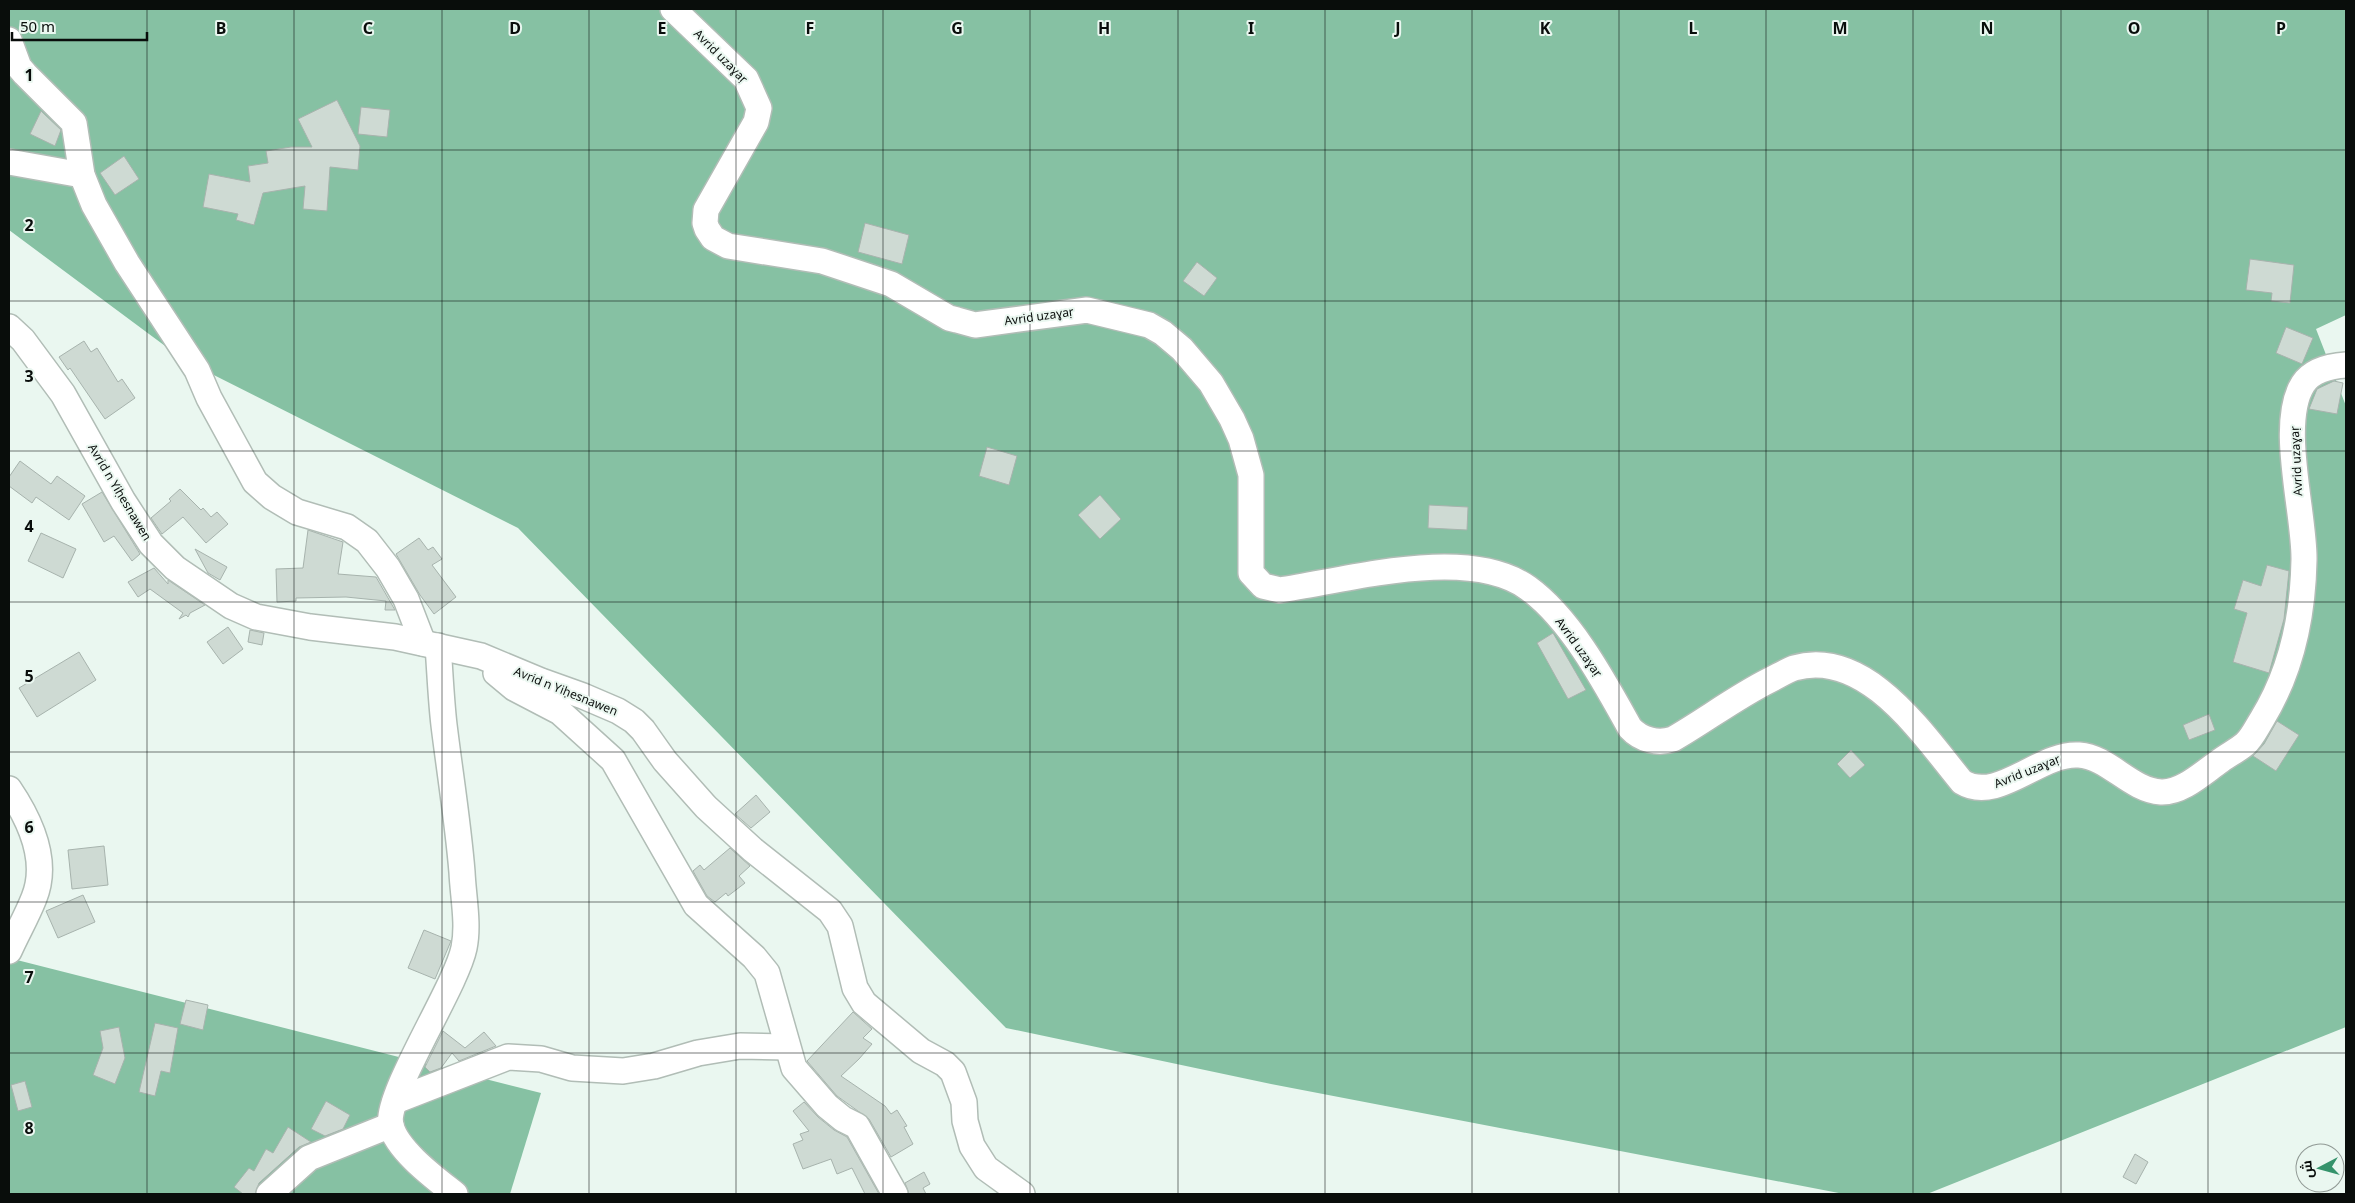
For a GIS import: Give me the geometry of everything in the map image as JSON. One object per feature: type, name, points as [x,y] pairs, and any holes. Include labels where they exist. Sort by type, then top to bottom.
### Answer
[{"type":"street","name":"Avrid uzaɣaṛ","points":[[673,9],[746,79],[759,108],[756,122],[706,210],[705,222],[713,238],[728,246],[822,261],[892,284],[949,318],[975,325],[1087,310],[1149,325],[1182,348],[1211,383],[1241,439],[1251,475],[1250,559],[1251,573],[1256,580],[1264,586],[1280,590],[1403,568],[1442,567],[1504,575],[1538,596],[1570,631],[1606,684],[1630,728],[1636,734],[1650,740],[1667,741],[1673,739],[1756,687],[1794,668],[1833,666],[1859,675],[1880,691],[1910,718],[1962,782],[1970,787],[1977,789],[2002,783],[2052,759],[2065,755],[2091,757],[2153,790],[2170,790],[2186,784],[2246,743],[2271,704],[2280,685],[2296,633],[2302,597],[2304,557],[2294,466],[2294,420],[2298,397],[2303,384],[2311,376],[2340,370]]},
{"type":"street","points":[[9,40],[25,74],[74,122],[82,174],[94,205],[127,263],[197,370],[209,398],[255,482],[272,498],[297,512],[347,527],[368,541],[388,568],[431,644],[444,723],[459,840],[465,922],[464,947],[444,997],[395,1101],[391,1115],[391,1125],[415,1161],[455,1194]]},
{"type":"street","points":[[9,162],[82,174]]},
{"type":"street","name":"Avrid n Yiḥesnawen","points":[[9,327],[23,340],[63,394],[123,502],[151,544],[175,568],[231,606],[256,617],[310,627],[395,637],[481,656],[583,696],[618,711],[634,721],[644,730],[665,761],[706,807],[753,850],[830,911],[840,926],[855,988],[864,1003],[921,1051],[945,1064],[954,1072],[964,1102],[965,1121],[972,1146],[986,1168],[1022,1194]]},
{"type":"street","points":[[481,656],[501,678],[514,688],[560,712],[613,760],[696,904],[754,957],[767,973],[794,1068],[816,1094],[843,1120],[857,1126],[895,1194]]},
{"type":"street","points":[[9,789],[34,836],[40,857],[40,877],[34,898],[9,951]]},
{"type":"street","points":[[395,1101],[508,1056],[540,1059],[572,1068],[623,1071],[654,1066],[698,1052],[732,1047],[787,1046]]},
{"type":"street","points":[[269,1194],[309,1158],[391,1125]]},
{"type":"green space","points":[[9,9],[2346,9],[2346,315],[2316,329],[2346,406],[2346,1027],[1927,1194],[1844,1194],[1271,1084],[1006,1028],[518,528],[184,360],[9,230]]},
{"type":"green space","points":[[9,958],[541,1093],[510,1194],[9,1194]]},
{"type":"building","points":[[337,100],[360,146],[358,170],[330,167],[327,211],[303,209],[305,186],[263,193],[254,225],[236,220],[238,214],[203,207],[209,174],[250,182],[248,166],[268,163],[266,151],[291,147],[312,147],[298,119]]},
{"type":"building","points":[[361,107],[390,110],[387,137],[358,134]]},
{"type":"building","points":[[41,111],[61,130],[55,146],[30,134]]},
{"type":"building","points":[[124,156],[139,179],[115,195],[100,173]]},
{"type":"building","points":[[865,223],[909,235],[902,264],[858,252]]},
{"type":"building","points":[[2250,259],[2294,265],[2290,303],[2271,301],[2272,293],[2246,290]]},
{"type":"building","points":[[1197,262],[1217,278],[1204,296],[1183,281]]},
{"type":"building","points":[[2286,327],[2313,338],[2302,364],[2276,353]]},
{"type":"building","points":[[84,341],[91,352],[97,348],[118,382],[122,379],[135,398],[105,419],[70,368],[68,370],[59,357]]},
{"type":"building","points":[[2334,381],[2343,383],[2337,414],[2309,409],[2317,389]]},
{"type":"building","points":[[987,447],[1017,456],[1009,485],[979,476]]},
{"type":"building","points":[[20,461],[51,484],[57,476],[85,496],[69,520],[36,497],[32,503],[9,486],[9,477]]},
{"type":"building","points":[[180,489],[201,510],[203,508],[211,517],[217,512],[228,524],[206,543],[183,517],[162,534],[151,518],[171,501],[169,499]]},
{"type":"building","points":[[102,492],[140,554],[132,561],[114,536],[104,542],[82,504]]},
{"type":"building","points":[[1100,495],[1121,519],[1100,539],[1078,515]]},
{"type":"building","points":[[1429,505],[1468,507],[1467,530],[1428,528]]},
{"type":"building","points":[[308,530],[343,542],[338,574],[376,577],[395,610],[385,610],[386,601],[346,597],[296,598],[296,601],[277,602],[276,569],[303,568]]},
{"type":"building","points":[[41,533],[76,549],[63,578],[28,561]]},
{"type":"building","points":[[419,538],[428,550],[433,547],[442,559],[432,565],[456,597],[434,614],[420,595],[396,554]]},
{"type":"building","points":[[195,549],[227,567],[220,580],[208,573]]},
{"type":"building","points":[[2267,565],[2289,571],[2284,619],[2269,673],[2233,662],[2247,613],[2234,609],[2243,580],[2261,586]]},
{"type":"building","points":[[154,568],[168,584],[168,580],[205,605],[190,613],[188,617],[186,615],[179,619],[183,613],[150,589],[138,597],[128,582]]},
{"type":"building","points":[[228,627],[243,649],[223,664],[207,642]]},
{"type":"building","points":[[250,630],[264,633],[262,645],[248,642]]},
{"type":"building","points":[[1553,633],[1586,690],[1568,699],[1537,643]]},
{"type":"building","points":[[79,652],[96,680],[37,717],[19,688]]},
{"type":"building","points":[[2209,714],[2215,730],[2189,740],[2183,725]]},
{"type":"building","points":[[2277,721],[2299,735],[2276,771],[2253,756],[2264,744]]},
{"type":"building","points":[[1851,750],[1865,765],[1850,778],[1837,764]]},
{"type":"building","points":[[756,795],[770,812],[751,828],[735,814]]},
{"type":"building","points":[[104,846],[108,885],[72,889],[68,850]]},
{"type":"building","points":[[730,848],[750,866],[739,876],[745,883],[728,896],[726,893],[715,902],[707,896],[693,871],[700,865],[704,870]]},
{"type":"building","points":[[83,895],[95,922],[58,938],[46,911]]},
{"type":"building","points":[[424,930],[451,941],[435,979],[408,968]]},
{"type":"building","points":[[186,1000],[208,1005],[203,1030],[180,1024]]},
{"type":"building","points":[[853,1012],[872,1029],[863,1038],[872,1044],[841,1076],[885,1106],[891,1114],[897,1110],[907,1126],[904,1127],[913,1144],[891,1157],[869,1119],[837,1096],[807,1061]]},
{"type":"building","points":[[155,1023],[178,1028],[170,1073],[161,1071],[155,1096],[139,1092]]},
{"type":"building","points":[[119,1027],[125,1058],[115,1084],[93,1075],[103,1048],[100,1031]]},
{"type":"building","points":[[443,1031],[465,1048],[484,1032],[496,1046],[459,1061],[452,1053],[441,1068],[430,1072],[425,1067]]},
{"type":"building","points":[[25,1081],[32,1107],[18,1111],[11,1085]]},
{"type":"building","points":[[326,1101],[350,1115],[343,1129],[325,1136],[311,1129]]},
{"type":"building","points":[[804,1102],[818,1117],[834,1130],[847,1137],[879,1194],[865,1194],[852,1168],[837,1174],[831,1159],[803,1169],[793,1144],[803,1140],[800,1134],[809,1131],[793,1111]]},
{"type":"building","points":[[288,1127],[311,1142],[299,1147],[259,1183],[255,1194],[243,1194],[234,1187],[249,1168],[254,1171],[266,1149],[273,1153]]},
{"type":"building","points":[[2135,1154],[2148,1162],[2136,1184],[2123,1177]]},
{"type":"building","points":[[924,1172],[930,1184],[923,1188],[926,1194],[909,1194],[905,1183]]}]
